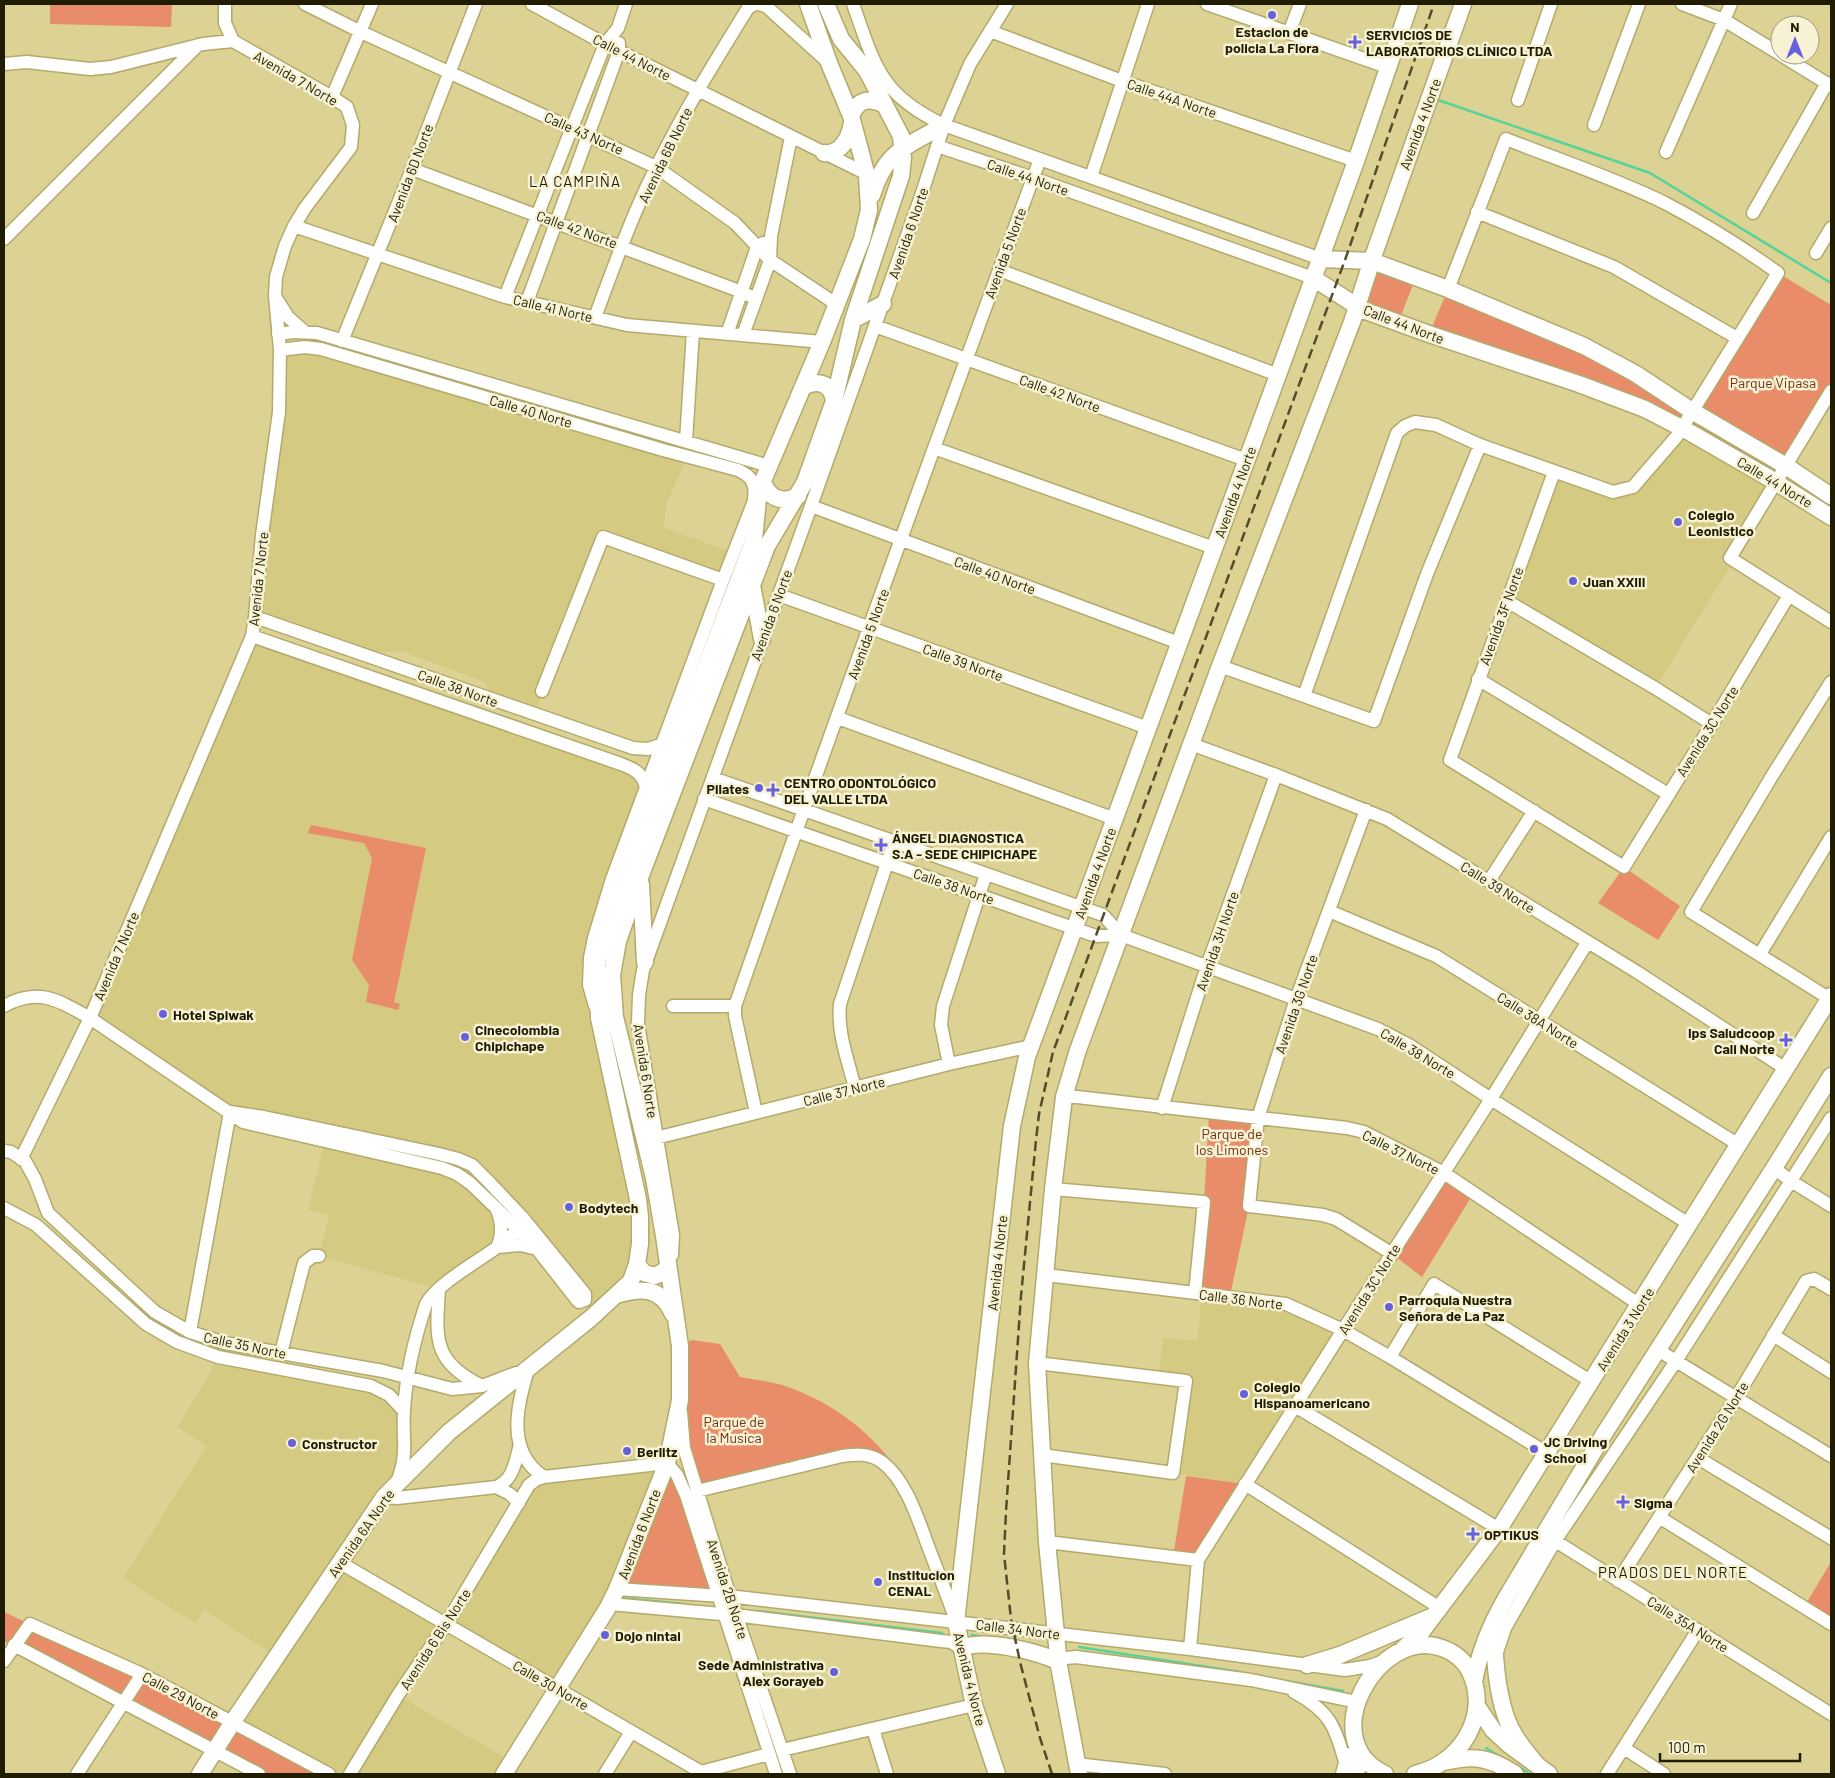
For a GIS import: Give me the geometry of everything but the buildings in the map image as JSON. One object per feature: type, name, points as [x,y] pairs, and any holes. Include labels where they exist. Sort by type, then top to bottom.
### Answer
[{"type":"main road","points":[[808,4],[851,119],[867,174],[870,204]]},
{"type":"main road","name":"Avenida 6 Norte","points":[[504,1774],[610,1604],[667,1463],[680,1400],[680,1346],[668,1266],[657,1170],[615,1017],[612,996],[613,966],[616,950],[641,875],[767,546],[805,482],[834,401],[853,320],[903,166],[901,136],[867,71],[841,39],[826,4]]},
{"type":"main road","name":"Avenida 4 Norte","points":[[997,1774],[974,1705],[956,1622],[1012,1126],[1025,1064],[1278,375],[1410,4]]},
{"type":"main road","name":"Avenida 4 Norte","points":[[1078,1769],[1059,1662],[1056,1634],[1047,1542],[1037,1363],[1064,1097],[1078,1050],[1220,666],[1358,307],[1372,261],[1463,4]]},
{"type":"main road","points":[[824,153],[831,154],[839,149],[851,131],[851,119],[854,108],[859,103],[868,100],[877,101],[885,105]]},
{"type":"main road","points":[[616,1295],[631,1280],[637,1264],[640,1210],[599,1018],[597,974],[602,939],[754,539],[761,486],[822,342],[862,239],[879,174],[889,160],[903,148],[944,125]]},
{"type":"main road","name":"Calle 44 Norte","points":[[1320,259],[1372,261],[1448,289],[1584,346],[1636,374],[1692,411],[1786,466],[1831,496]]},
{"type":"main road","name":"Calle 44 Norte","points":[[1313,278],[1358,307],[1429,334],[1579,384],[1645,409],[1776,482],[1831,517]]},
{"type":"main road","points":[[853,320],[883,304]]},
{"type":"main road","points":[[802,386],[816,382],[823,384],[833,394],[834,401]]},
{"type":"main road","points":[[761,486],[776,499],[784,500],[798,496]]},
{"type":"main road","points":[[752,585],[762,639]]},
{"type":"main road","points":[[641,875],[645,962]]},
{"type":"main road","name":"Avenida 3 Norte","points":[[1403,1650],[1420,1634],[1499,1529],[1830,997]]},
{"type":"main road","points":[[1474,1682],[1481,1654],[1493,1623],[1506,1598],[1550,1537],[1577,1479],[1774,1168],[1829,1086]]},
{"type":"main road","points":[[637,1264],[644,1273],[655,1276],[664,1271],[668,1266]]},
{"type":"main road","points":[[616,1295],[640,1290],[657,1294],[669,1306],[676,1324]]},
{"type":"main road","name":"Avenida 6A Norte","points":[[200,1774],[340,1562],[384,1497],[397,1482],[449,1432],[529,1366],[551,1351],[616,1295]]},
{"type":"main road","points":[[1307,1665],[1340,1655],[1436,1612]]},
{"type":"main road","points":[[1493,1623],[1498,1680],[1505,1715],[1522,1748],[1543,1770]]},
{"type":"main road","points":[[962,1650],[973,1645],[1017,1649],[1041,1654],[1059,1662]]},
{"type":"main road","points":[[1385,1774],[1375,1770],[1351,1766],[1354,1744],[1352,1730],[1357,1702],[1366,1684],[1386,1660],[1403,1650],[1417,1645],[1435,1645],[1450,1650],[1462,1660],[1470,1671],[1477,1692],[1478,1706],[1471,1730],[1454,1754],[1435,1768],[1417,1774]]},
{"type":"main road","points":[[1478,1706],[1493,1730],[1508,1744],[1543,1770]]},
{"type":"main road","points":[[1444,1762],[1480,1757],[1501,1765],[1514,1774]]},
{"type":"street","points":[[4,64],[27,62],[90,69],[111,67],[198,45],[233,41],[225,23],[225,4]]},
{"type":"street","name":"Calle 43 Norte","points":[[305,4],[360,32],[656,167],[734,223],[770,260],[836,304]]},
{"type":"street","points":[[332,96],[372,4]]},
{"type":"street","name":"Avenida 6D Norte","points":[[342,341],[378,255],[476,4]]},
{"type":"street","name":"Calle 44 Norte","points":[[532,4],[605,44],[867,174]]},
{"type":"street","points":[[505,297],[605,44],[618,28],[626,4]]},
{"type":"street","points":[[757,4],[766,6],[829,63]]},
{"type":"street","name":"Avenida 6B Norte","points":[[595,318],[622,246],[656,167],[697,90],[748,8],[757,4]]},
{"type":"street","points":[[853,4],[881,76],[894,93],[918,112],[944,125],[970,64],[1007,4]]},
{"type":"street","points":[[1091,177],[1148,4]]},
{"type":"street","points":[[1207,4],[1388,67]]},
{"type":"street","points":[[1289,33],[1300,4]]},
{"type":"street","points":[[1518,100],[1551,4]]},
{"type":"street","points":[[1594,125],[1639,4]]},
{"type":"street","points":[[1682,4],[1724,20],[1770,48]]},
{"type":"street","points":[[1666,152],[1731,4]]},
{"type":"street","points":[[527,302],[619,51],[618,28]]},
{"type":"street","name":"Calle 44A Norte","points":[[990,31],[1122,81],[1356,160]]},
{"type":"street","name":"Avenida 7 Norte","points":[[21,1159],[90,1018],[252,636],[262,535],[279,412],[280,350],[275,296],[276,277],[294,226],[305,208],[351,147],[353,125],[347,107],[332,96],[233,41]]},
{"type":"street","points":[[4,239],[198,45]]},
{"type":"street","points":[[1753,213],[1829,84],[1798,65]]},
{"type":"street","name":"Calle 44 Norte","points":[[944,125],[1320,259]]},
{"type":"street","name":"Avenida 6 Norte","points":[[657,1170],[656,1138],[638,1024],[639,995],[645,962],[922,196],[944,125]]},
{"type":"street","points":[[744,335],[770,260],[771,236],[791,137]]},
{"type":"street","points":[[1304,696],[1397,433],[1405,426],[1415,422],[1436,425],[1480,445],[1613,492],[1633,487],[1682,428],[1778,273],[1734,241],[1664,203],[1506,139],[1448,289]]},
{"type":"street","name":"Calle 44 Norte","points":[[937,146],[1033,178],[1313,278]]},
{"type":"street","name":"Avenida 5 Norte","points":[[756,1113],[735,1016],[735,1006],[796,831],[1040,159]]},
{"type":"street","name":"Calle 42 Norte","points":[[412,169],[538,214],[756,299]]},
{"type":"street","points":[[1477,212],[1614,267],[1736,338]]},
{"type":"street","name":"Calle 41 Norte","points":[[294,226],[505,297],[628,326],[822,342]]},
{"type":"street","points":[[1816,253],[1831,228]]},
{"type":"street","points":[[727,334],[757,248],[771,236]]},
{"type":"street","points":[[999,270],[1278,375]]},
{"type":"street","points":[[275,296],[288,317],[305,332]]},
{"type":"street","name":"Calle 42 Norte","points":[[875,326],[1246,460]]},
{"type":"street","points":[[686,441],[693,331]]},
{"type":"street","name":"Calle 40 Norte","points":[[278,334],[317,333],[769,466]]},
{"type":"street","name":"Calle 40 Norte","points":[[280,350],[292,348],[321,349],[738,470],[749,476],[753,483],[755,489],[752,507]]},
{"type":"street","points":[[1830,395],[1730,558],[1831,622]]},
{"type":"street","points":[[1220,666],[1374,721],[1427,574],[1480,445]]},
{"type":"street","points":[[934,448],[1214,548]]},
{"type":"street","name":"Avenida 3F Norte","points":[[1534,811],[1450,760],[1554,472]]},
{"type":"street","points":[[599,1018],[590,994],[590,958],[612,879],[723,580],[761,486]]},
{"type":"street","name":"Calle 40 Norte","points":[[811,506],[1179,643]]},
{"type":"street","points":[[542,691],[603,537],[723,580]]},
{"type":"street","name":"Calle 39 Norte","points":[[779,595],[1148,728]]},
{"type":"street","name":"Avenida 3C Norte","points":[[1534,811],[1624,867],[1789,595]]},
{"type":"street","points":[[1507,601],[1655,688],[1712,724]]},
{"type":"street","name":"Calle 38 Norte","points":[[255,617],[633,748],[648,749],[663,744]]},
{"type":"street","name":"Calle 38 Norte","points":[[252,636],[509,724],[633,769],[642,777],[646,788]]},
{"type":"street","points":[[1478,679],[1668,794]]},
{"type":"street","points":[[1830,997],[1691,912],[1767,784],[1831,682]]},
{"type":"street","points":[[487,717],[498,713],[499,706],[496,701]]},
{"type":"street","points":[[509,724],[503,718],[503,713],[508,708],[515,708]]},
{"type":"street","points":[[838,718],[1114,819]]},
{"type":"street","name":"Calle 39 Norte","points":[[1191,744],[1387,819],[1637,972],[1786,1069]]},
{"type":"street","name":"Avenida 3H Norte","points":[[1162,1108],[1207,966],[1276,775]]},
{"type":"street","name":"Calle 38 Norte","points":[[712,778],[1103,916],[1120,935]]},
{"type":"street","name":"Calle 38 Norte","points":[[704,799],[1096,936],[1120,935],[1378,1029],[1409,1045],[1689,1224]]},
{"type":"street","name":"Avenida 3G Norte","points":[[1366,810],[1296,999],[1258,1118],[1249,1206],[1336,1218],[1391,1253]]},
{"type":"street","points":[[1489,881],[1534,811]]},
{"type":"street","points":[[1760,954],[1831,837]]},
{"type":"street","points":[[855,1088],[840,1034],[840,1004],[894,842]]},
{"type":"street","points":[[949,1064],[941,1025],[944,1006],[986,874]]},
{"type":"street","name":"Calle 38A Norte","points":[[1329,911],[1436,956],[1739,1145]]},
{"type":"street","name":"Avenida 3C Norte","points":[[1190,1649],[1198,1560],[1342,1330],[1491,1099],[1587,943]]},
{"type":"street","points":[[4,1006],[24,997],[50,998],[90,1018],[243,1122],[442,1168],[457,1174],[522,1226],[536,1249],[577,1300],[580,1302],[586,1300],[585,1294],[522,1226],[487,1180],[472,1165],[458,1159],[264,1117],[230,1112]]},
{"type":"street","points":[[673,1006],[735,1006]]},
{"type":"street","name":"Calle 37 Norte","points":[[656,1138],[949,1064],[1031,1046]]},
{"type":"street","name":"Calle 37 Norte","points":[[1064,1097],[1347,1128],[1364,1132],[1444,1173],[1640,1305]]},
{"type":"street","points":[[190,1332],[230,1112]]},
{"type":"street","points":[[1496,1657],[1505,1628],[1550,1537],[1676,1361],[1831,1118]]},
{"type":"street","name":"Calle 35 Norte","points":[[4,1151],[11,1152],[24,1161],[35,1179],[48,1214],[154,1312],[190,1332],[224,1343],[383,1371],[452,1389],[482,1386],[500,1380],[529,1366]]},
{"type":"street","points":[[1774,1168],[1831,1206]]},
{"type":"street","points":[[1054,1189],[1204,1202],[1195,1293]]},
{"type":"street","points":[[496,1207],[501,1231],[498,1247]]},
{"type":"street","name":"Calle 35 Norte","points":[[4,1208],[36,1225],[146,1324],[176,1342],[218,1357],[371,1386],[389,1395],[404,1411]]},
{"type":"street","points":[[397,1482],[403,1467],[406,1451],[404,1411],[408,1378],[429,1297],[498,1247],[522,1226]]},
{"type":"street","points":[[498,1247],[521,1245],[536,1249]]},
{"type":"street","points":[[281,1353],[304,1263],[314,1256],[319,1256]]},
{"type":"street","name":"Calle 36 Norte","points":[[1046,1276],[1286,1304],[1342,1330],[1390,1357],[1547,1453]]},
{"type":"street","name":"Avenida 2G Norte","points":[[1618,1581],[1736,1398],[1806,1282],[1810,1279],[1817,1280],[1831,1289]]},
{"type":"street","points":[[1390,1357],[1434,1284],[1592,1382]]},
{"type":"street","points":[[439,1289],[437,1327],[439,1342],[444,1356],[453,1369],[468,1380],[482,1386]]},
{"type":"street","points":[[1773,1335],[1831,1372]]},
{"type":"street","points":[[1658,1350],[1831,1456]]},
{"type":"street","points":[[1037,1363],[1186,1381],[1173,1473],[1042,1455]]},
{"type":"street","points":[[529,1366],[517,1411],[517,1428],[520,1445],[531,1465],[544,1477],[667,1463]]},
{"type":"street","name":"Avenida 2B Norte","points":[[680,1400],[684,1448],[724,1596]]},
{"type":"street","points":[[1295,1406],[1499,1529]]},
{"type":"street","points":[[384,1497],[397,1498],[496,1487],[506,1482],[510,1477],[520,1445]]},
{"type":"street","points":[[697,1491],[854,1454],[868,1455],[881,1461],[891,1470],[912,1505],[956,1622]]},
{"type":"street","points":[[1698,1458],[1831,1538]]},
{"type":"street","name":"Avenida 2B Norte","points":[[667,1463],[677,1475],[686,1494],[790,1774]]},
{"type":"street","name":"Avenida 6 Bis Norte","points":[[350,1774],[398,1695],[446,1624],[529,1485],[537,1479],[544,1477]]},
{"type":"street","points":[[1245,1484],[1436,1612]]},
{"type":"street","points":[[496,1487],[510,1494],[518,1503]]},
{"type":"street","points":[[1659,1518],[1831,1624]]},
{"type":"street","name":"Calle 35A Norte","points":[[1550,1537],[1831,1714]]},
{"type":"street","points":[[1047,1542],[1198,1560]]},
{"type":"street","name":"Calle 30 Norte","points":[[340,1562],[700,1773],[769,1754]]},
{"type":"street","name":"Calle 34 Norte","points":[[617,1588],[724,1596],[1190,1649],[1350,1670],[1386,1660]]},
{"type":"street","points":[[610,1604],[731,1615],[951,1642],[962,1650]]},
{"type":"street","name":"Avenida 2B Norte","points":[[731,1615],[776,1774]]},
{"type":"street","name":"Calle 29 Norte","points":[[14,1646],[30,1624],[142,1674],[329,1774]]},
{"type":"street","points":[[1607,1774],[1698,1630]]},
{"type":"street","points":[[4,1661],[14,1646],[258,1774]]},
{"type":"street","name":"Calle 34 Norte","points":[[1059,1662],[1066,1658],[1076,1657],[1280,1685],[1357,1702]]},
{"type":"street","points":[[77,1774],[142,1674]]},
{"type":"street","points":[[1280,1685],[1311,1702],[1326,1716],[1338,1733],[1351,1766]]},
{"type":"street","points":[[782,1750],[974,1705]]},
{"type":"street","points":[[872,1729],[887,1774]]},
{"type":"street","points":[[605,1774],[631,1732]]},
{"type":"street","points":[[1624,1748],[1664,1774]]},
{"type":"street","points":[[1078,1769],[1165,1774]]},
{"type":"shaded area","points":[[305,347],[687,456],[666,505],[664,528],[733,553],[723,580],[603,537],[534,715],[496,701],[485,682],[401,651],[362,653],[255,617],[280,350]]},
{"type":"shaded area","points":[[1682,428],[1776,482],[1734,560],[1655,688],[1507,601],[1554,472],[1624,490]]},
{"type":"shaded area","points":[[252,636],[621,764],[644,781],[597,927],[637,1262],[599,1310],[472,1165],[230,1112],[90,1018]]},
{"type":"shaded area","points":[[325,1141],[442,1168],[495,1207],[501,1237],[439,1289],[319,1256],[329,1215],[308,1210]]},
{"type":"shaded area","name":"Colegio Hispanoamericano","points":[[1202,1294],[1286,1304],[1343,1330],[1245,1484],[1173,1473],[1186,1381],[1158,1378],[1163,1338],[1197,1341]]},
{"type":"shaded area","points":[[218,1357],[359,1382],[404,1411],[403,1467],[340,1562],[446,1624],[399,1696],[512,1762],[504,1774],[329,1774],[233,1723],[276,1656],[204,1610],[195,1623],[123,1578],[207,1446],[177,1427],[204,1384]]},
{"type":"shaded area","points":[[667,1463],[617,1589],[557,1689],[446,1624],[529,1485]]},
{"type":"green space","points":[[50,4],[172,4],[171,27],[50,24]]},
{"type":"green space","points":[[1372,261],[1416,277],[1398,323],[1363,310]]},
{"type":"green space","name":"Parque Vipasa","points":[[1778,273],[1831,305],[1831,391],[1786,466],[1831,496],[1831,517],[1691,433],[1429,334],[1448,289],[1584,346],[1692,411]]},
{"type":"green space","points":[[311,825],[426,848],[394,1002],[400,1004],[398,1010],[366,1002],[369,985],[352,960],[372,858],[364,843],[308,833]]},
{"type":"green space","points":[[1624,867],[1680,906],[1658,940],[1598,903]]},
{"type":"green space","name":"Parque de los Limones","points":[[1209,1113],[1258,1118],[1249,1206],[1230,1296],[1195,1293],[1204,1202]]},
{"type":"green space","points":[[1444,1173],[1473,1194],[1422,1277],[1391,1253]]},
{"type":"green space","name":"Parque de la Musica","points":[[692,1340],[720,1344],[740,1377],[785,1386],[815,1398],[842,1414],[878,1445],[888,1457],[886,1460],[868,1455],[697,1491],[684,1448],[680,1346]]},
{"type":"green space","points":[[672,1467],[718,1595],[624,1589]]},
{"type":"green space","points":[[1186,1476],[1245,1484],[1198,1560],[1173,1557]]},
{"type":"green space","points":[[1831,1562],[1831,1624],[1804,1607]]},
{"type":"green space","points":[[4,1612],[329,1774],[259,1774],[4,1641]]},
{"type":"waterway","points":[[1438,100],[1650,173],[1831,283]]},
{"type":"waterway","points":[[621,1598],[684,1604]]},
{"type":"waterway","points":[[757,1611],[942,1633]]},
{"type":"waterway","points":[[972,1635],[986,1637]]},
{"type":"waterway","points":[[1079,1647],[1240,1672]]},
{"type":"waterway","points":[[1275,1679],[1343,1691]]},
{"type":"waterway","points":[[1486,1748],[1504,1759]]},
{"type":"waterway","points":[[1518,1766],[1530,1774]]},
{"type":"railway","points":[[1052,1774],[1040,1738],[1020,1662],[1011,1619],[1004,1554],[1021,1296],[1039,1114],[1053,1052],[1345,260],[1434,4]]},
{"type":"place","name":"Estacion de policia La Flora","points":[[1272,15]]},
{"type":"place","name":"SERVICIOS DE LABORATORIOS CLÍNICO LTDA","points":[[1355,42]]},
{"type":"place","name":"Colegio Leonistico","points":[[1678,522]]},
{"type":"place","name":"Juan XXIII","points":[[1573,581]]},
{"type":"place","name":"Pilates","points":[[759,788]]},
{"type":"place","name":"CENTRO ODONTOLÓGICO DEL VALLE LTDA","points":[[773,790]]},
{"type":"place","name":"ÁNGEL DIAGNOSTICA S.A - SEDE CHIPICHAPE","points":[[881,845]]},
{"type":"place","name":"Hotel Spiwak","points":[[163,1014]]},
{"type":"place","name":"Cinecolombia Chipichape","points":[[465,1037]]},
{"type":"place","name":"Ips Saludcoop Cali Norte","points":[[1786,1040]]},
{"type":"place","name":"Bodytech","points":[[569,1207]]},
{"type":"place","name":"Parroquia Nuestra Señora de La Paz","points":[[1389,1307]]},
{"type":"place","name":"Colegio Hispanoamericano","points":[[1244,1394]]},
{"type":"place","name":"Constructor","points":[[292,1443]]},
{"type":"place","name":"JC Driving School","points":[[1534,1449]]},
{"type":"place","name":"Berlitz","points":[[627,1451]]},
{"type":"place","name":"Sigma","points":[[1623,1502]]},
{"type":"place","name":"OPTIKUS","points":[[1473,1534]]},
{"type":"place","name":"Institucion CENAL","points":[[878,1582]]},
{"type":"place","name":"Dojo nintai","points":[[605,1635]]},
{"type":"place","name":"Sede Administrativa Alex Gorayeb","points":[[834,1672]]},
{"type":"district","name":"LA CAMPIÑA","points":[[575,181]]},
{"type":"district","name":"PRADOS DEL NORTE","points":[[1673,1572]]}]
